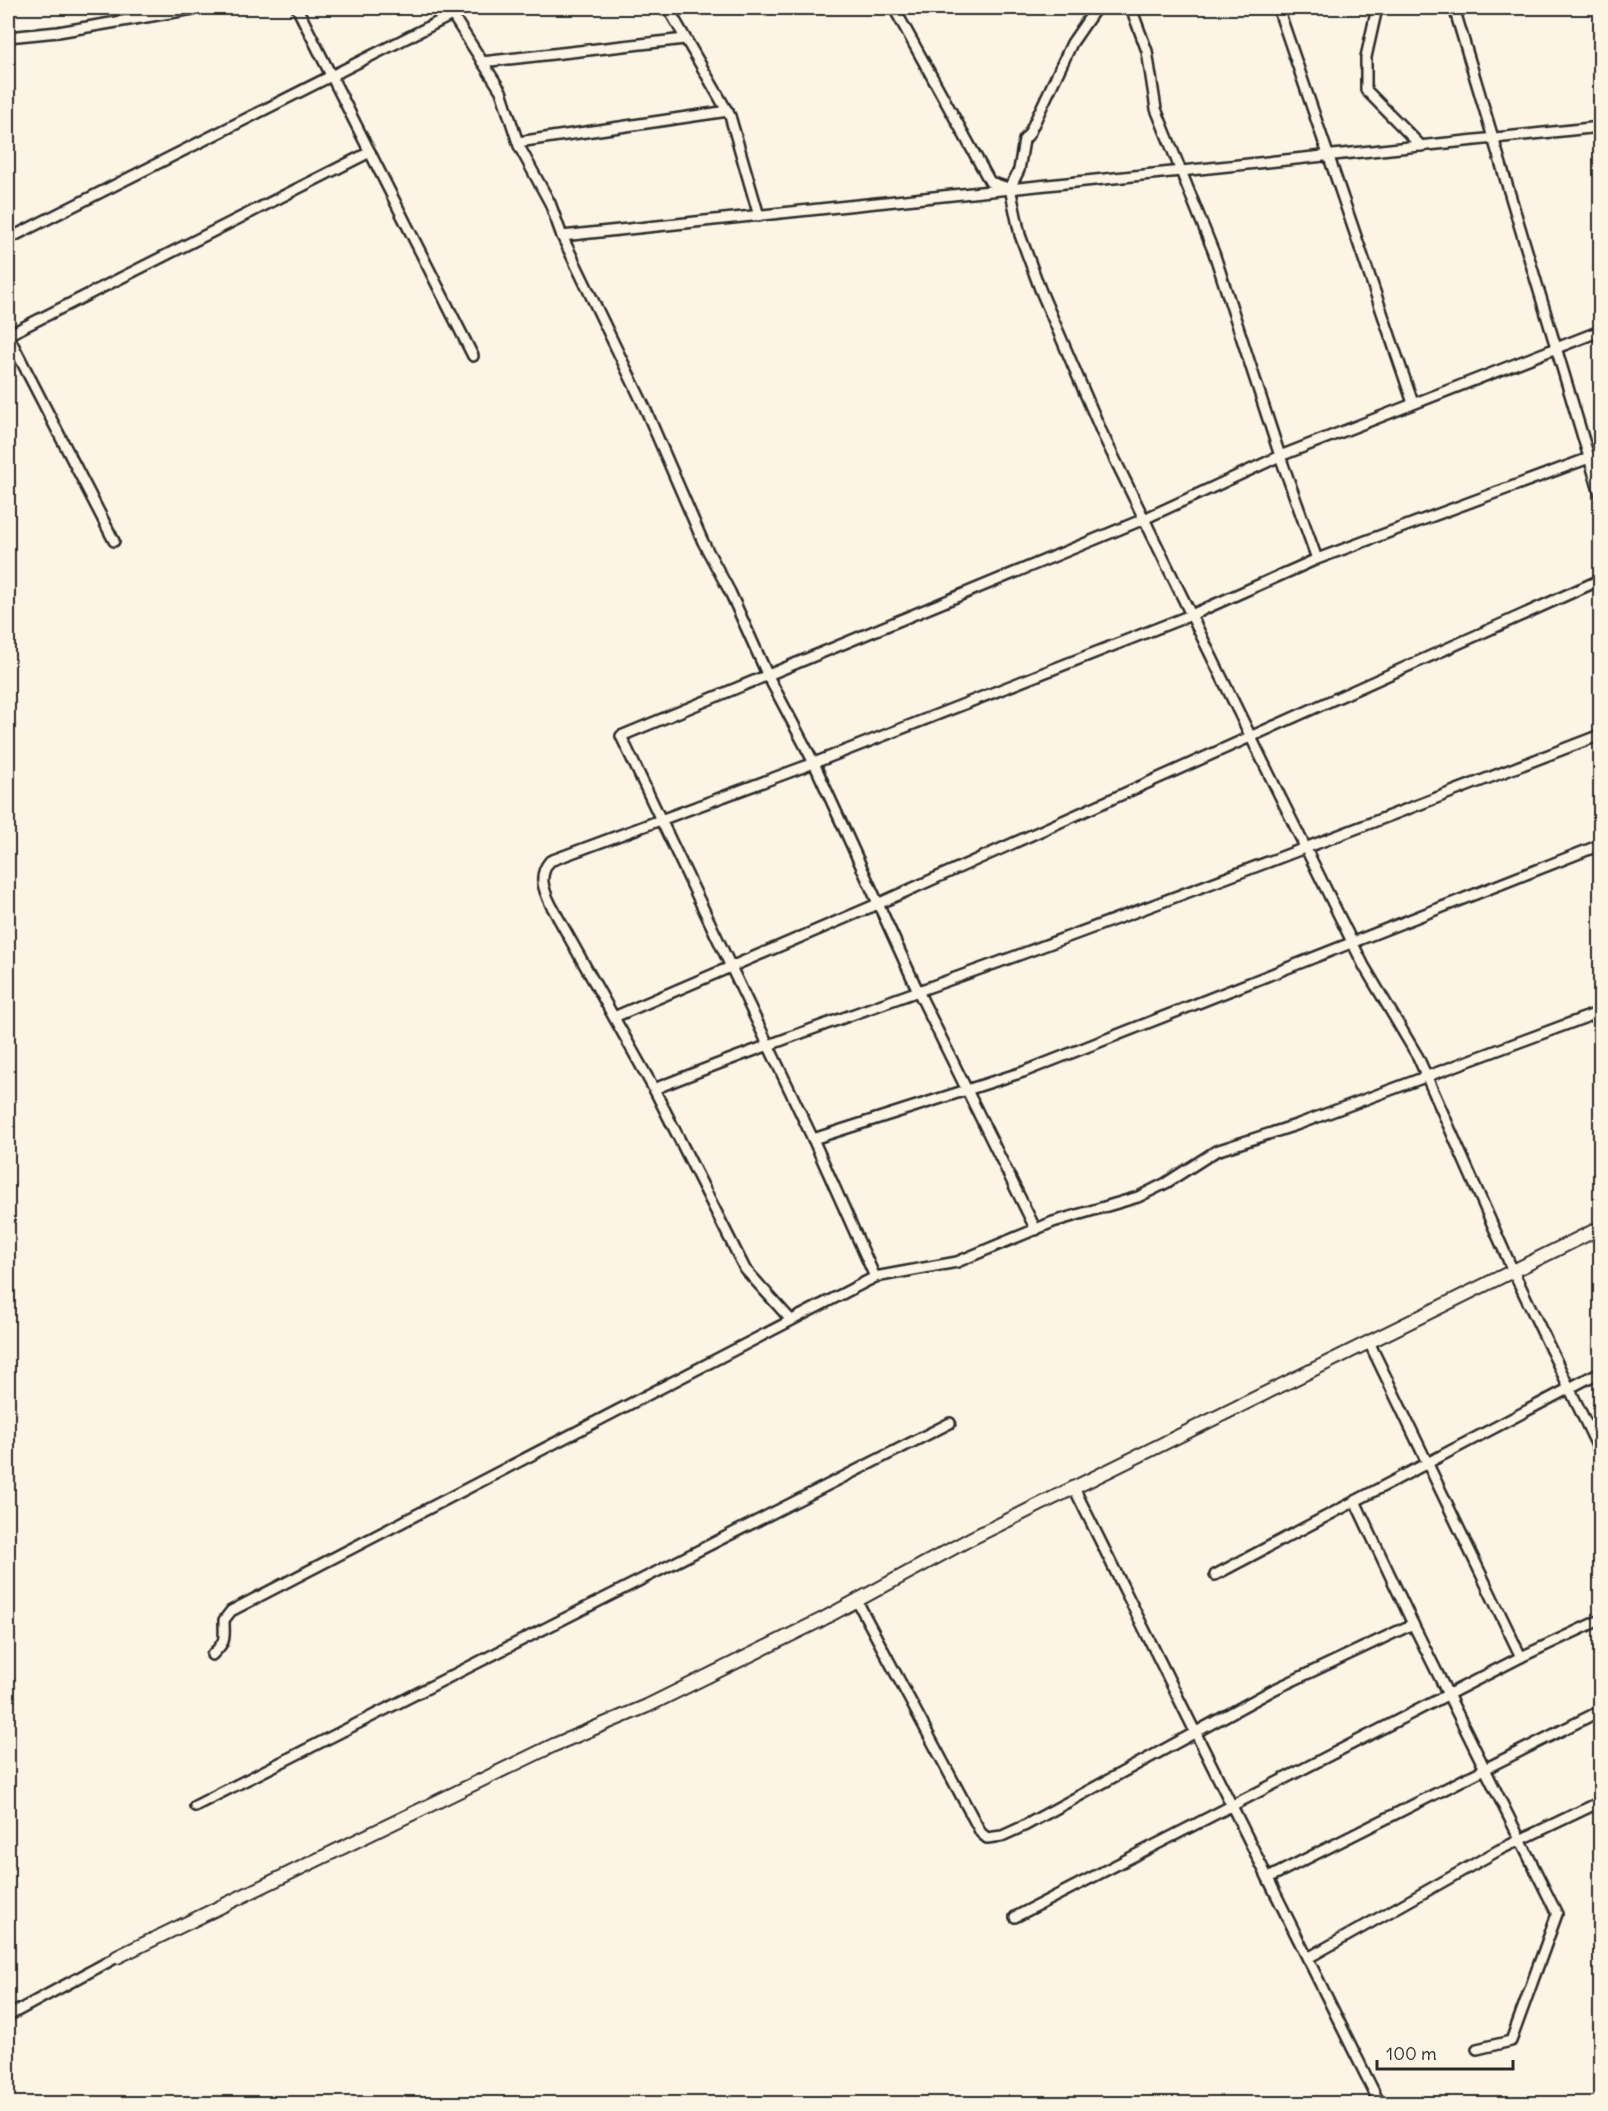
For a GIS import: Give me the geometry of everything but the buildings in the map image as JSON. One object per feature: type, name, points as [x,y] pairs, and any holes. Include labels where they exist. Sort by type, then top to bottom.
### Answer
[{"type":"street","points":[[8,37],[58,32],[199,8]]},
{"type":"street","points":[[297,8],[473,356]]},
{"type":"street","points":[[668,8],[728,111],[741,147],[745,171],[759,216]]},
{"type":"street","points":[[894,8],[990,182],[1010,188]]},
{"type":"street","points":[[1096,8],[1072,43],[1029,134],[1024,140],[1019,170],[1010,188],[1020,235],[1040,290],[1102,433],[1352,942],[1418,1057],[1513,1271],[1600,1452]]},
{"type":"street","points":[[1131,8],[1147,51],[1156,109],[1214,254],[1280,456],[1317,559]]},
{"type":"street","points":[[1278,8],[1413,403]]},
{"type":"street","points":[[1377,8],[1366,57],[1366,90],[1421,146]]},
{"type":"street","points":[[1454,8],[1600,494]]},
{"type":"street","points":[[8,239],[331,76],[450,11],[501,91],[518,142],[550,203],[562,236],[645,408],[703,542],[730,592],[767,674],[814,763],[880,903],[918,992],[969,1089],[1036,1230]]},
{"type":"street","points":[[482,62],[685,39]]},
{"type":"street","points":[[518,142],[728,111]]},
{"type":"street","points":[[562,236],[1600,127]]},
{"type":"street","points":[[114,541],[8,335],[370,152]]},
{"type":"street","points":[[875,1278],[813,1139],[621,736],[1144,519],[1280,456],[1600,331]]},
{"type":"street","points":[[791,1320],[745,1269],[654,1089],[543,888],[543,869],[550,861],[814,763],[1191,615],[1317,559],[1600,454]]},
{"type":"street","points":[[614,1017],[880,903],[1600,580]]},
{"type":"street","points":[[654,1089],[768,1043],[918,992],[1306,849],[1600,735]]},
{"type":"street","points":[[813,1139],[1023,1072],[1600,845]]},
{"type":"street","points":[[212,1655],[224,1643],[226,1635],[224,1620],[231,1611],[875,1278],[957,1262],[1053,1222],[1138,1197],[1167,1183],[1216,1151],[1296,1125],[1600,1012]]},
{"type":"street","points":[[8,2016],[117,1957],[554,1745],[647,1706],[857,1600],[970,1539],[1600,1228]]},
{"type":"street","points":[[1369,1342],[1521,1658]]},
{"type":"street","points":[[1215,1575],[1600,1372]]},
{"type":"street","points":[[195,1806],[950,1423]]},
{"type":"street","points":[[1074,1488],[1380,2103]]},
{"type":"street","points":[[1355,1501],[1413,1624],[1557,1914],[1510,2042],[1477,2049]]},
{"type":"street","points":[[857,1600],[981,1833],[987,1838],[1002,1836],[1024,1826],[1273,1690],[1413,1624]]},
{"type":"street","points":[[1015,1917],[1448,1695],[1600,1620]]},
{"type":"street","points":[[1268,1878],[1600,1711]]},
{"type":"street","points":[[1308,1958],[1520,1840],[1600,1802]]}]
